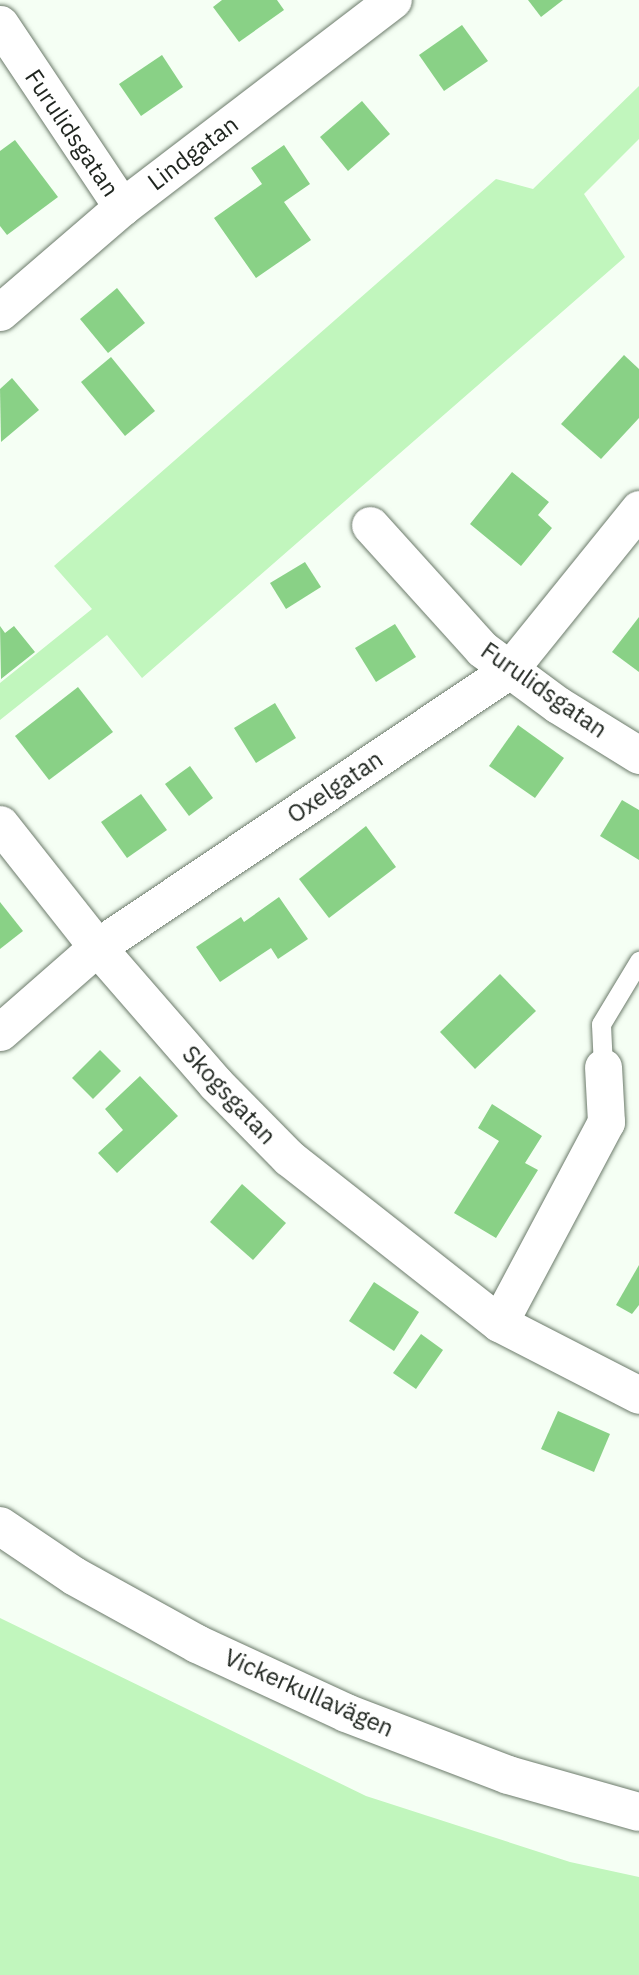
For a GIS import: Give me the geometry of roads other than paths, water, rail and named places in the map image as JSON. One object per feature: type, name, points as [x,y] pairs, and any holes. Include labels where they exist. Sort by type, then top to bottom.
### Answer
[{"type":"main road","name":"Vickerkullavägen","points":[[0,1526],[74,1576],[197,1644],[346,1713],[508,1775],[639,1812]]},
{"type":"street","name":"Lindgatan","points":[[0,312],[122,207],[393,0]]},
{"type":"street","name":"Furulidsgatan","points":[[0,24],[122,207]]},
{"type":"street","name":"Oxelgatan","points":[[0,1032],[97,947],[509,670],[639,509]]},
{"type":"street","name":"Furulidsgatan","points":[[370,526],[482,649],[509,670],[639,755]]},
{"type":"street","name":"Skogsgatan","points":[[0,824],[97,947],[216,1084],[289,1158],[499,1323],[639,1395]]},
{"type":"street","points":[[499,1323],[606,1122],[603,1067]]},
{"type":"lane","points":[[603,1067],[601,1024],[639,961]]}]
